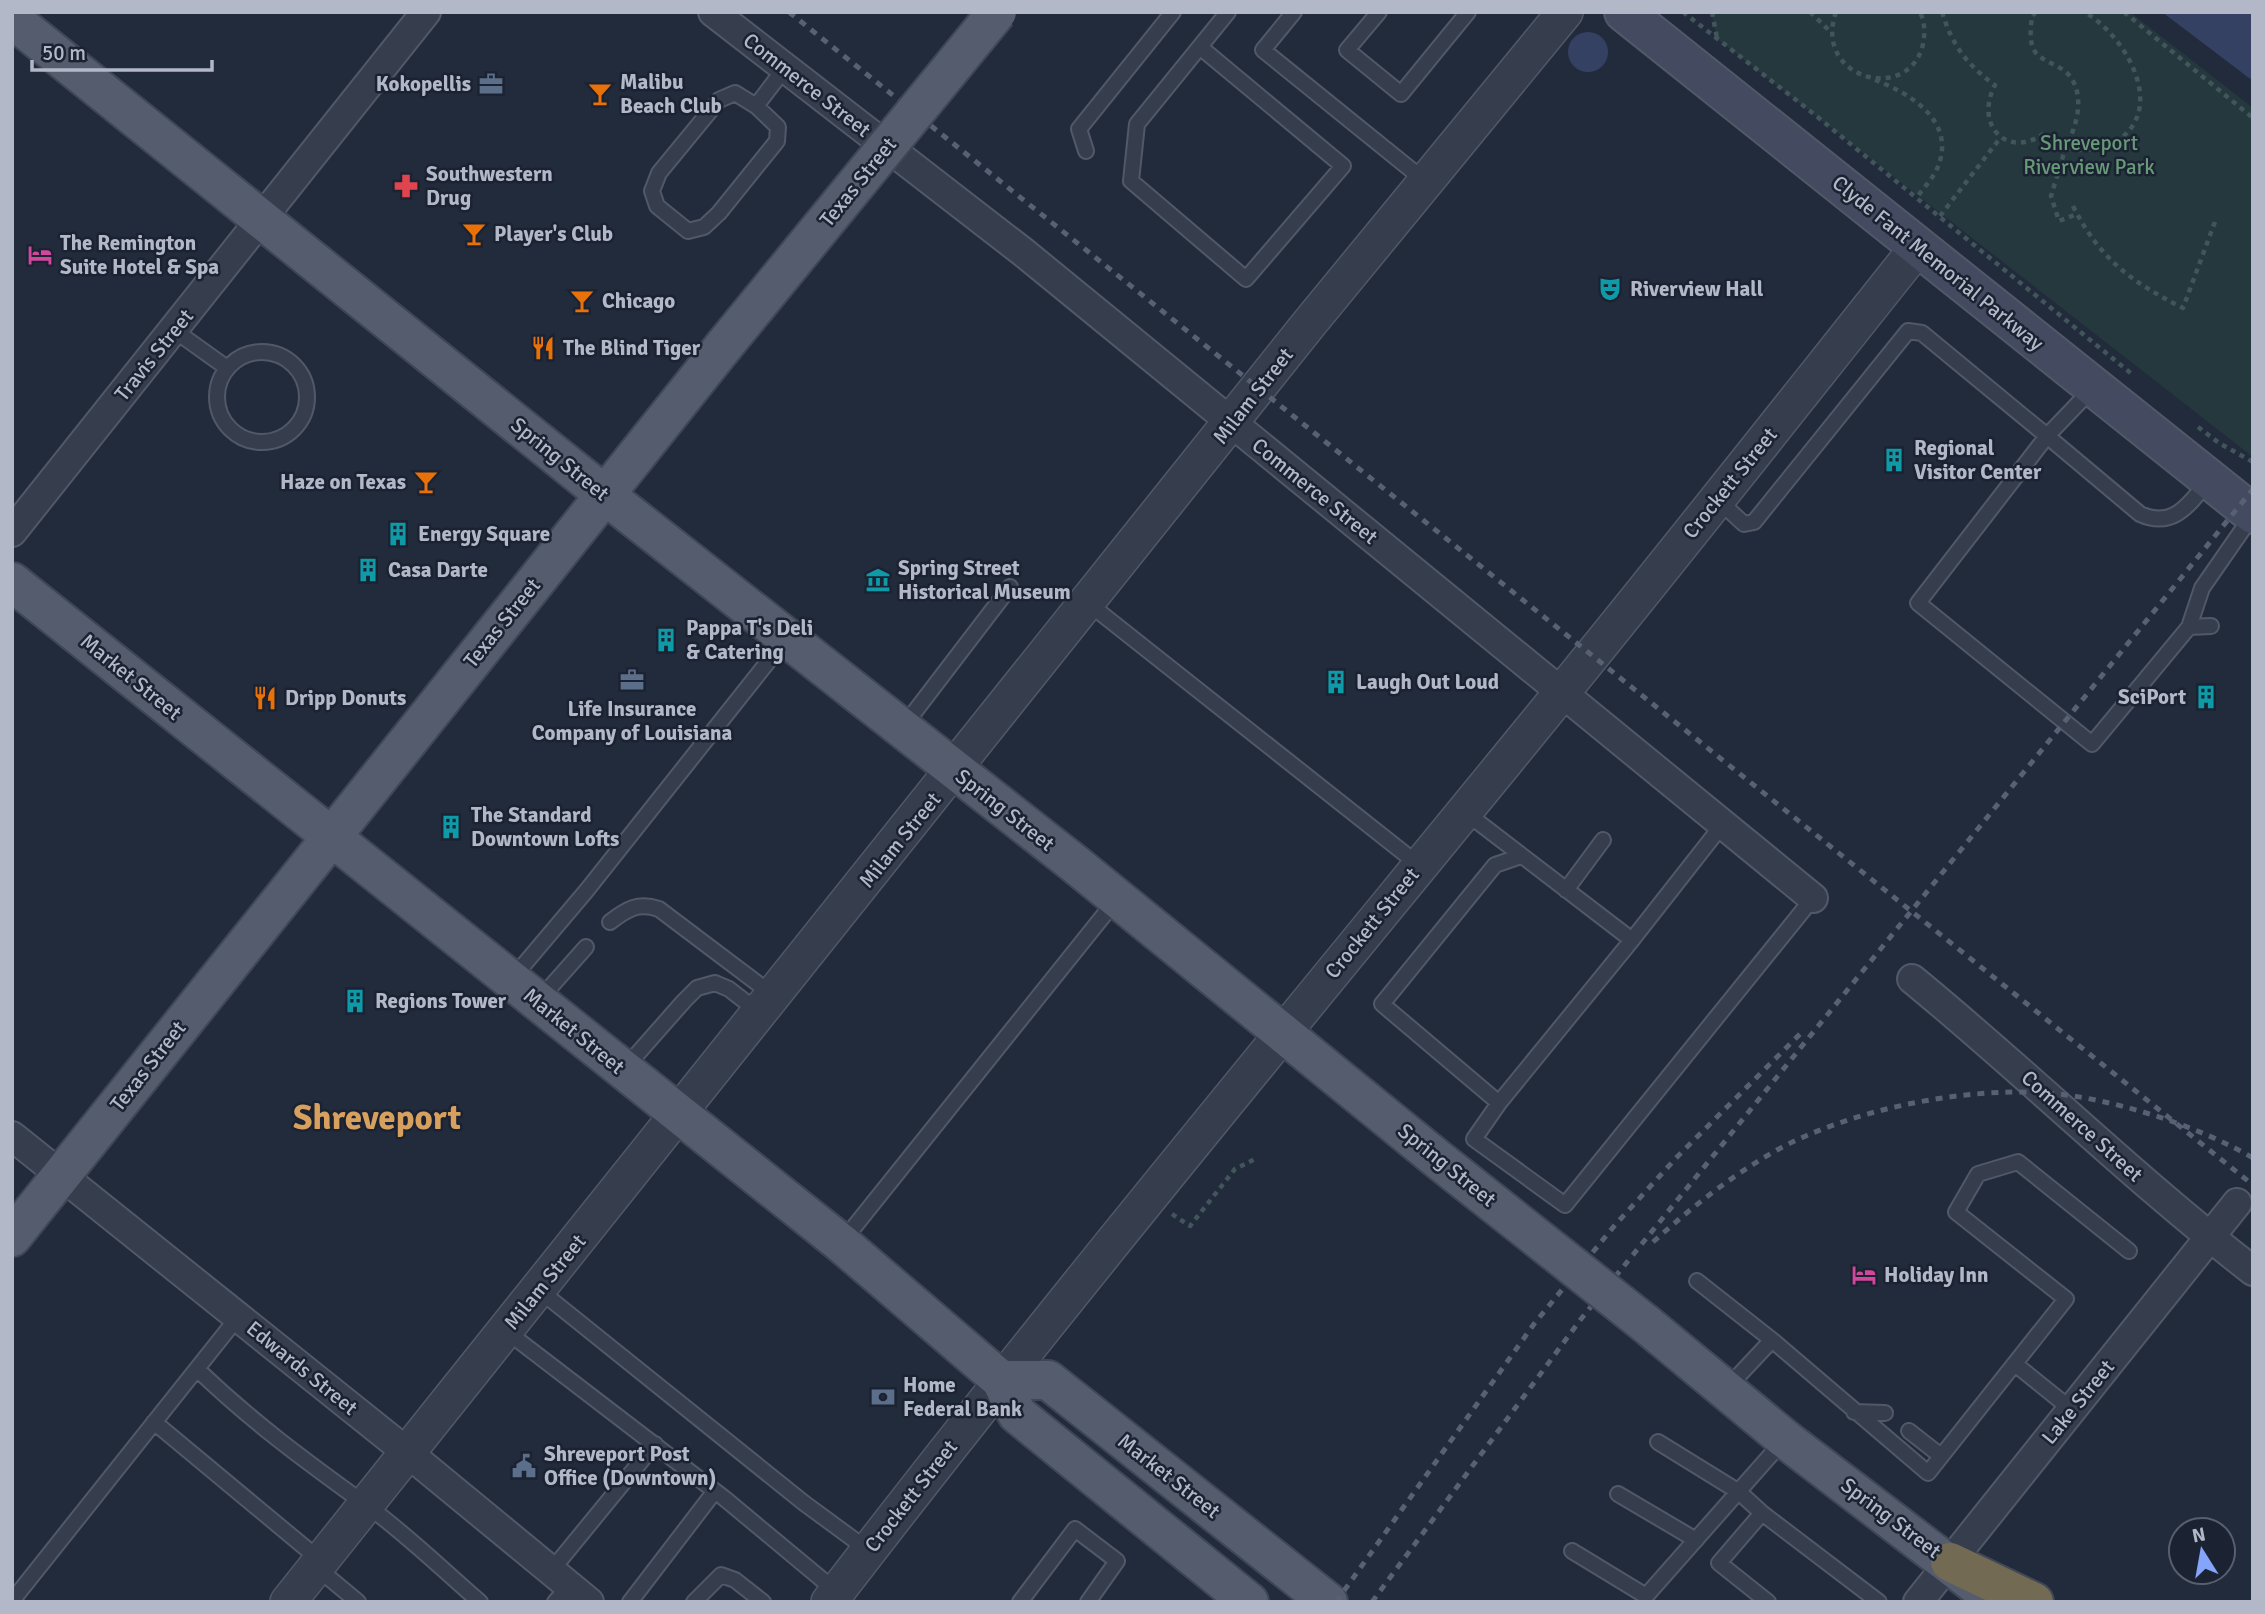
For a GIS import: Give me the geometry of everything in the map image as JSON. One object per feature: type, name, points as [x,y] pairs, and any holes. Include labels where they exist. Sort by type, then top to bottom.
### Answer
[{"type":"highway","points":[[1950,1562],[1979,1602]]},
{"type":"highway","points":[[1950,1562],[2034,1602]]},
{"type":"main road","name":"Texas Street","points":[[12,1237],[723,347],[997,12]]},
{"type":"main road","name":"Clyde Fant Memorial Parkway","points":[[1624,12],[2253,514]]},
{"type":"main road","name":"Spring Street","points":[[12,19],[605,495],[1118,899],[1785,1439],[1950,1562],[1997,1602]]},
{"type":"main road","name":"Market Street","points":[[12,582],[841,1243],[1009,1397],[1249,1602]]},
{"type":"main road","name":"Market Street","points":[[1009,1397],[1048,1380],[1328,1602]]},
{"type":"street","name":"Travis Street","points":[[12,532],[426,12]]},
{"type":"street","name":"Commerce Street","points":[[713,12],[1023,252],[1813,898]]},
{"type":"street","name":"Milam Street","points":[[288,1602],[1564,12]]},
{"type":"street","name":"Crockett Street","points":[[838,1599],[869,1551],[1009,1397],[1282,1032],[1562,692],[1917,247]]},
{"type":"street","name":"Commerce Street","points":[[1912,979],[1994,1046],[2126,1168],[2253,1271]]},
{"type":"street","name":"Edwards Street","points":[[12,1136],[408,1452],[566,1590]]},
{"type":"street","name":"Lake Street","points":[[1918,1602],[2237,1203]]},
{"type":"lane","points":[[1086,151],[1079,129],[1173,12]]},
{"type":"lane","points":[[1200,47],[1343,166],[1246,279],[1131,181],[1137,124],[1228,12]]},
{"type":"lane","points":[[1294,12],[1263,50],[1426,181]]},
{"type":"lane","points":[[1378,12],[1347,50],[1401,94],[1468,12]]},
{"type":"lane","points":[[757,106],[785,68]]},
{"type":"lane","points":[[735,93],[757,106],[778,127],[777,141],[719,214],[704,228],[688,231],[657,206],[652,191],[659,173],[719,100],[735,93]]},
{"type":"lane","points":[[174,330],[227,368]]},
{"type":"lane","points":[[1717,499],[1744,524],[1754,522],[1908,331],[1922,333],[2140,514],[2152,520],[2164,520],[2182,512],[2210,480]]},
{"type":"lane","points":[[268,352],[283,356],[295,365],[304,378],[308,393],[301,423],[276,441],[247,441],[234,434],[218,410],[220,380],[227,368],[252,353],[268,352]]},
{"type":"lane","points":[[2093,387],[2047,436],[1918,603],[2092,744],[2189,627],[2202,587],[2253,514]]},
{"type":"lane","points":[[902,728],[1010,587]]},
{"type":"lane","points":[[1088,603],[1419,865]]},
{"type":"lane","points":[[2189,627],[2211,626]]},
{"type":"lane","points":[[524,991],[587,891],[787,638]]},
{"type":"lane","points":[[1464,811],[1632,940]]},
{"type":"lane","points":[[1723,824],[1499,1103],[1474,1139],[1565,1205],[1813,898]]},
{"type":"lane","points":[[1566,890],[1603,840]]},
{"type":"lane","points":[[1499,1103],[1382,1004],[1495,865],[1521,856]]},
{"type":"lane","points":[[841,1243],[1118,899]]},
{"type":"lane","points":[[610,922],[627,910],[644,904],[659,909],[767,1005]]},
{"type":"lane","points":[[524,991],[586,947]]},
{"type":"lane","points":[[623,1070],[697,988],[715,983],[767,1005]]},
{"type":"lane","points":[[1697,1282],[1772,1340],[1928,1473],[2066,1299],[1956,1212],[1978,1174],[2018,1162],[2129,1251]]},
{"type":"lane","points":[[539,1290],[804,1503],[869,1551]]},
{"type":"lane","points":[[12,1601],[239,1317]]},
{"type":"lane","points":[[506,1331],[715,1491],[838,1599]]},
{"type":"lane","points":[[1725,1390],[1772,1340]]},
{"type":"lane","points":[[2015,1364],[2071,1410]]},
{"type":"lane","points":[[197,1369],[248,1418],[320,1474],[366,1505],[480,1602]]},
{"type":"lane","points":[[1854,1412],[1885,1413]]},
{"type":"lane","points":[[154,1422],[319,1564],[358,1602]]},
{"type":"lane","points":[[1909,1431],[1941,1456]]},
{"type":"lane","points":[[1572,1551],[1646,1596],[1785,1439]]},
{"type":"lane","points":[[1658,1442],[1739,1492],[1762,1513],[1878,1602]]},
{"type":"lane","points":[[566,1590],[656,1444]]},
{"type":"lane","points":[[630,1602],[715,1491]]},
{"type":"lane","points":[[1618,1494],[1696,1540]]},
{"type":"lane","points":[[1762,1513],[1719,1563],[1768,1602]]},
{"type":"lane","points":[[1020,1602],[1075,1530],[1117,1561],[1088,1602]]},
{"type":"lane","points":[[694,1602],[721,1575],[735,1580],[763,1602]]},
{"type":"path","points":[[1683,12],[1917,197],[2137,379]]},
{"type":"path","points":[[1712,12],[1717,39]]},
{"type":"path","points":[[1810,12],[1832,33]]},
{"type":"path","points":[[1836,12],[1832,33],[1834,46],[1848,68],[1905,92],[1931,114],[1941,139],[1937,169],[1917,197]]},
{"type":"path","points":[[1871,79],[1894,75],[1914,63],[1922,50],[1925,34],[1920,12]]},
{"type":"path","points":[[1942,12],[1954,46],[1973,69],[1995,85],[1986,113],[1991,126],[2001,137],[2025,141],[2036,139],[2045,133],[2074,151],[2109,147],[2131,130],[2140,109],[2139,80],[2121,46],[2084,12]]},
{"type":"path","points":[[2036,12],[2032,16],[2031,39],[2036,53],[2069,75],[2079,104],[2075,129],[2066,146],[2050,197],[2059,221],[2077,214]]},
{"type":"path","points":[[2124,12],[2253,118]]},
{"type":"path","points":[[1940,216],[2001,137]]},
{"type":"path","points":[[2073,206],[2099,250],[2125,274],[2183,308],[2216,219]]},
{"type":"path","points":[[2188,420],[2218,443],[2253,462]]},
{"type":"path","points":[[1171,1213],[1190,1226],[1235,1168],[1255,1159]]},
{"type":"green space","name":"Shreveport Riverview Park","points":[[1711,12],[2130,12],[2253,108],[2253,457],[1717,39]]},
{"type":"water","points":[[2162,12],[2253,12],[2253,81]]},
{"type":"water","points":[[1588,32],[1596,33],[1602,38],[1607,44],[1607,60],[1602,66],[1596,71],[1588,72],[1580,71],[1574,66],[1569,60],[1568,52],[1569,44],[1574,38],[1580,33]]},
{"type":"railway","points":[[789,12],[2253,1185]]},
{"type":"railway","points":[[1372,1602],[1581,1319],[2253,489]]},
{"type":"railway","points":[[1336,1602],[1534,1324],[1615,1225],[1678,1156],[1801,1033]]},
{"type":"railway","points":[[1653,1242],[1712,1193],[1777,1150],[1838,1123],[1907,1104],[1943,1098],[2013,1092],[2046,1093],[2097,1100],[2180,1124],[2253,1158]]},
{"type":"place","name":"Kokopellis","points":[[491,84]]},
{"type":"place","name":"Malibu Beach Club","points":[[600,94]]},
{"type":"place","name":"Southwestern Drug","points":[[406,186]]},
{"type":"place","name":"Player's Club","points":[[474,234]]},
{"type":"place","name":"The Remington Suite Hotel & Spa","points":[[40,255]]},
{"type":"place","name":"Riverview Hall","points":[[1610,289]]},
{"type":"place","name":"Chicago","points":[[582,301]]},
{"type":"place","name":"The Blind Tiger","points":[[543,348]]},
{"type":"place","name":"Regional Visitor Center","points":[[1894,460]]},
{"type":"place","name":"Haze on Texas","points":[[426,482]]},
{"type":"place","name":"Energy Square","points":[[398,534]]},
{"type":"place","name":"Casa Darte","points":[[368,570]]},
{"type":"place","name":"Spring Street Historical Museum","points":[[878,580]]},
{"type":"place","name":"Pappa T's Deli & Catering","points":[[666,640]]},
{"type":"place","name":"Life Insurance Company of Louisiana","points":[[632,680]]},
{"type":"place","name":"Laugh Out Loud","points":[[1336,682]]},
{"type":"place","name":"SciPort","points":[[2206,697]]},
{"type":"place","name":"Dripp Donuts","points":[[265,698]]},
{"type":"place","name":"The Standard Downtown Lofts","points":[[451,827]]},
{"type":"place","name":"Regions Tower","points":[[355,1001]]},
{"type":"place","name":"Holiday Inn","points":[[1864,1275]]},
{"type":"place","name":"Home Federal Bank","points":[[883,1397]]},
{"type":"place","name":"Shreveport Post Office (Downtown)","points":[[524,1466]]},
{"type":"district","name":"Shreveport","points":[[377,1117]]}]
